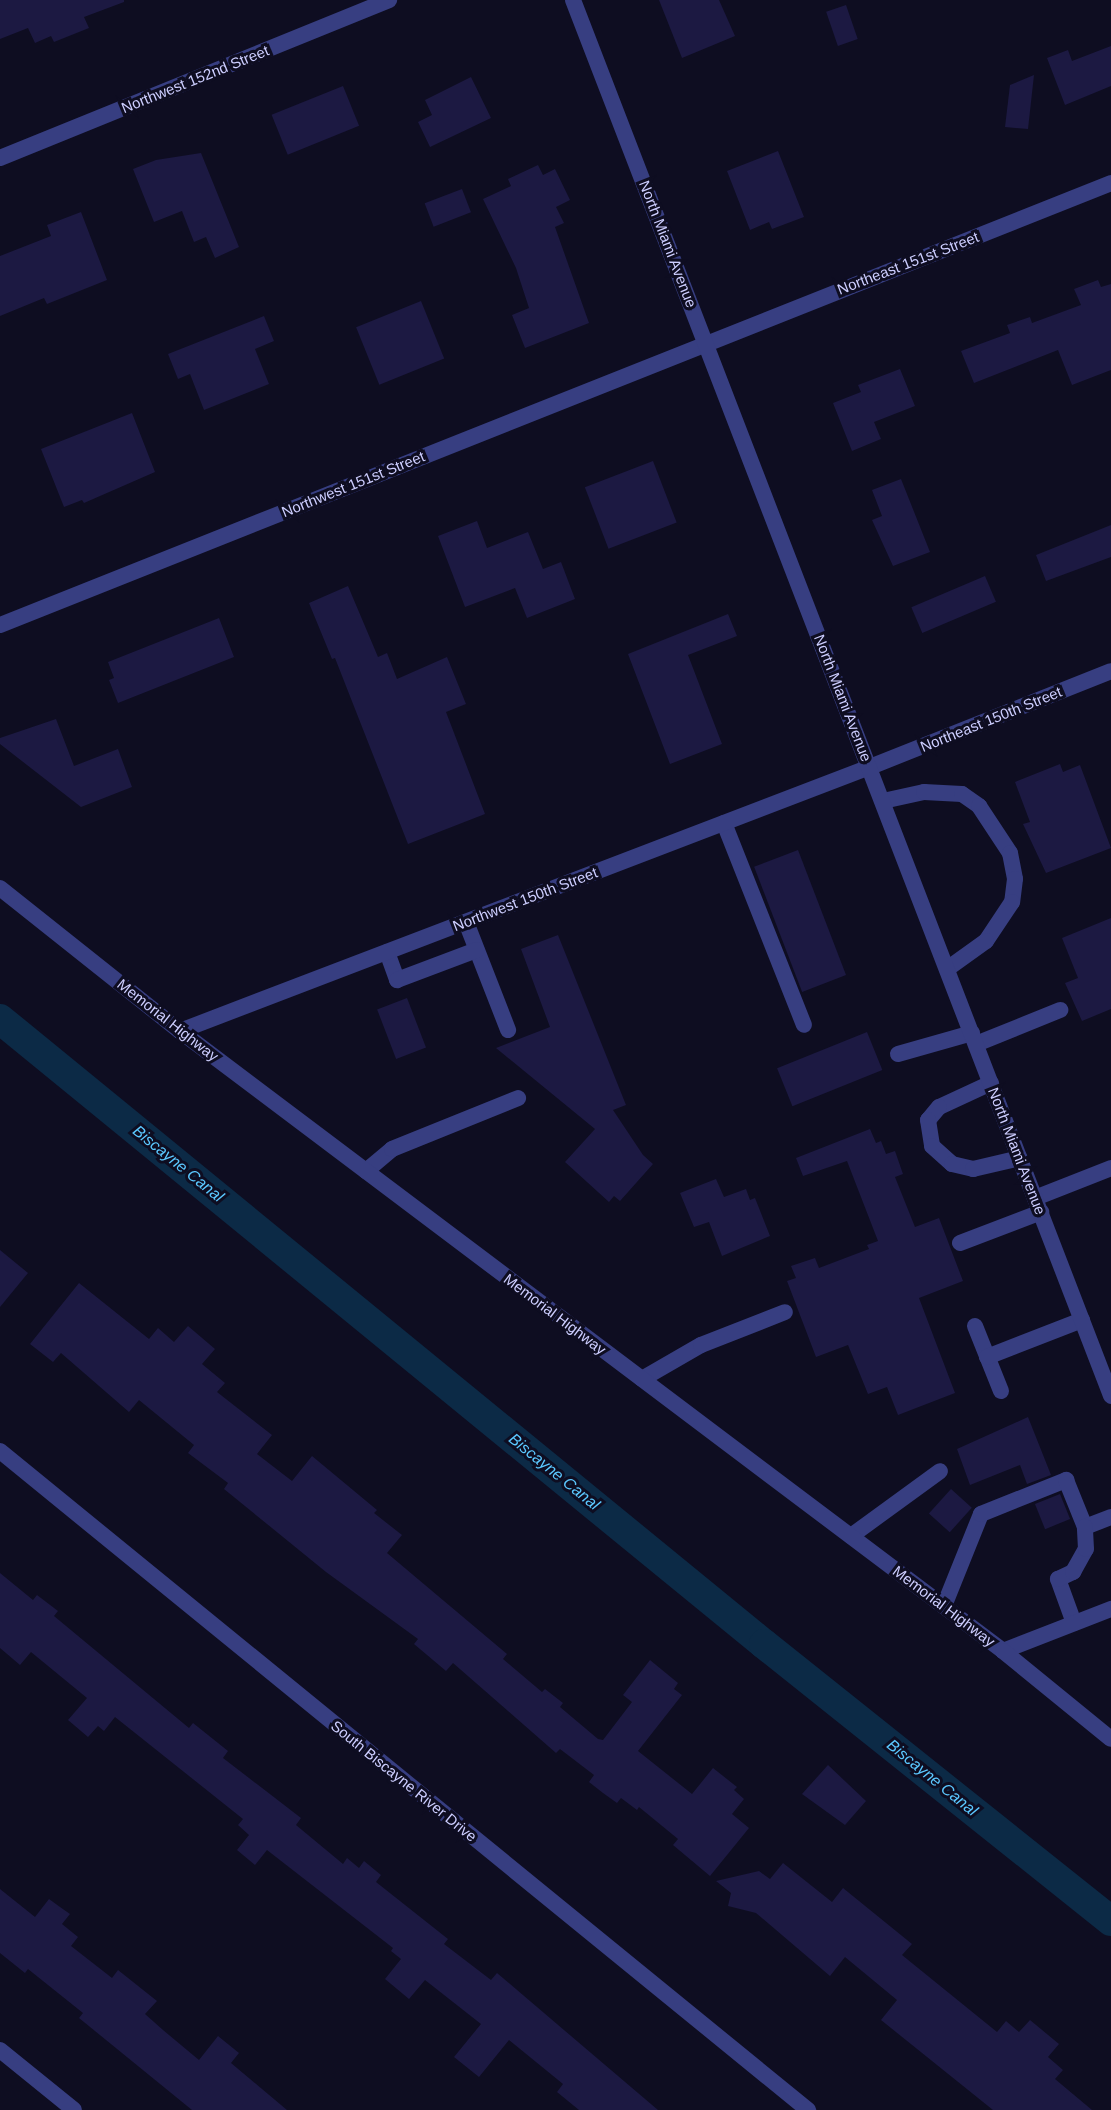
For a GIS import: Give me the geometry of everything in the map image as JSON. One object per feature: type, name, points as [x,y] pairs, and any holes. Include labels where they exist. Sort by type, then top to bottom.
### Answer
[{"type":"street","name":"Northwest 152nd Street","points":[[0,158],[389,0]]},
{"type":"street","name":"North Miami Avenue","points":[[573,0],[1111,1396]]},
{"type":"street","name":"Northeast 151st Street","points":[[705,343],[1111,183]]},
{"type":"street","name":"Northwest 151st Street","points":[[0,625],[705,343]]},
{"type":"street","name":"Northeast 150th Street","points":[[870,767],[1111,670]]},
{"type":"street","name":"Northwest 150th Street","points":[[180,1031],[870,767]]},
{"type":"street","points":[[883,801],[924,792],[962,794],[979,806],[1010,853],[1015,879],[1012,902],[986,941],[947,969]]},
{"type":"street","points":[[724,823],[804,1025]]},
{"type":"street","name":"Memorial Highway","points":[[0,888],[180,1031],[1003,1651],[1111,1739]]},
{"type":"street","points":[[466,922],[507,1030]]},
{"type":"street","points":[[387,952],[397,980],[477,950]]},
{"type":"street","points":[[898,1054],[974,1039],[1060,1010]]},
{"type":"street","points":[[991,1083],[939,1107],[928,1120],[932,1146],[952,1164],[974,1169],[1020,1158]]},
{"type":"street","points":[[366,1171],[392,1149],[518,1098]]},
{"type":"street","points":[[960,1243],[1111,1168]]},
{"type":"street","points":[[642,1379],[701,1345],[785,1312]]},
{"type":"street","points":[[987,1357],[1082,1320]]},
{"type":"street","points":[[975,1326],[1001,1391]]},
{"type":"street","name":"South Biscayne River Drive","points":[[0,1451],[808,2110]]},
{"type":"street","points":[[851,1536],[940,1471]]},
{"type":"street","points":[[944,1606],[981,1514],[1066,1479],[1084,1527],[1086,1549],[1073,1572],[1058,1579],[1074,1623]]},
{"type":"street","points":[[1084,1527],[1111,1517]]},
{"type":"street","points":[[1003,1651],[1111,1609]]},
{"type":"street","points":[[0,2050],[74,2110]]},
{"type":"building","points":[[0,0],[124,0],[124,2],[84,17],[89,28],[54,42],[51,36],[35,43],[28,28],[0,39]]},
{"type":"building","points":[[659,0],[719,0],[735,36],[682,58]]},
{"type":"building","points":[[846,5],[858,39],[838,46],[826,12]]},
{"type":"building","points":[[1111,46],[1111,86],[1065,105],[1047,58],[1068,50],[1072,61]]},
{"type":"building","points":[[1034,75],[1028,129],[1005,127],[1010,85]]},
{"type":"building","points":[[471,77],[491,118],[430,147],[418,122],[432,115],[425,100]]},
{"type":"building","points":[[343,86],[359,126],[288,155],[272,115]]},
{"type":"building","points":[[778,151],[804,217],[772,229],[769,222],[750,230],[727,171]]},
{"type":"building","points":[[201,153],[239,247],[215,258],[206,237],[194,242],[182,211],[154,222],[133,169],[156,160]]},
{"type":"building","points":[[538,165],[543,175],[555,169],[570,200],[556,207],[564,223],[555,227],[589,323],[525,348],[512,315],[529,308],[516,268],[483,199],[511,186],[508,179]]},
{"type":"building","points":[[462,189],[471,212],[434,227],[425,203]]},
{"type":"building","points":[[81,212],[107,280],[47,304],[44,298],[0,316],[0,256],[51,236],[47,225]]},
{"type":"building","points":[[1098,280],[1101,287],[1111,284],[1111,370],[1072,385],[1058,350],[974,383],[961,351],[1010,333],[1007,325],[1030,317],[1032,323],[1081,305],[1074,289]]},
{"type":"building","points":[[421,301],[444,358],[379,385],[356,327]]},
{"type":"building","points":[[264,316],[274,341],[255,349],[269,384],[204,410],[190,374],[178,379],[168,354]]},
{"type":"building","points":[[900,369],[915,406],[874,422],[881,439],[852,451],[833,403],[861,392],[858,385]]},
{"type":"building","points":[[132,413],[155,472],[84,503],[82,500],[64,507],[41,449]]},
{"type":"building","points":[[653,461],[677,523],[609,549],[585,487]]},
{"type":"building","points":[[901,479],[930,552],[893,566],[872,520],[882,516],[872,490]]},
{"type":"building","points":[[477,521],[487,548],[528,532],[543,569],[561,562],[575,599],[527,618],[515,588],[465,607],[438,536]]},
{"type":"building","points":[[1111,525],[1111,557],[1046,581],[1036,555]]},
{"type":"building","points":[[985,576],[996,602],[922,633],[911,607]]},
{"type":"building","points":[[348,586],[378,657],[387,653],[397,679],[447,657],[466,704],[446,712],[485,814],[408,844],[335,658],[332,659],[309,603]]},
{"type":"building","points":[[728,614],[737,636],[688,655],[722,744],[670,764],[628,654]]},
{"type":"building","points":[[219,618],[234,657],[118,703],[109,680],[114,678],[108,662]]},
{"type":"building","points":[[56,719],[74,766],[118,749],[132,787],[81,807],[0,744],[0,738]]},
{"type":"building","points":[[1060,764],[1063,772],[1080,765],[1111,848],[1046,873],[1023,824],[1030,822],[1015,782]]},
{"type":"building","points":[[798,850],[846,975],[802,992],[754,867]]},
{"type":"building","points":[[1111,918],[1111,1009],[1082,1021],[1065,983],[1078,978],[1062,938]]},
{"type":"building","points":[[558,935],[626,1105],[613,1110],[643,1155],[653,1164],[620,1201],[614,1196],[609,1202],[565,1162],[595,1129],[496,1048],[550,1027],[521,949]]},
{"type":"building","points":[[407,998],[426,1047],[396,1059],[377,1009]]},
{"type":"building","points":[[867,1032],[882,1070],[792,1106],[777,1068]]},
{"type":"building","points":[[870,1129],[876,1143],[881,1141],[886,1154],[895,1151],[903,1174],[895,1177],[915,1227],[939,1218],[963,1281],[919,1298],[955,1393],[898,1415],[887,1387],[868,1394],[848,1345],[816,1357],[787,1281],[796,1278],[791,1266],[815,1258],[819,1268],[869,1249],[867,1245],[878,1241],[847,1161],[803,1176],[796,1158]]},
{"type":"building","points":[[716,1179],[724,1197],[746,1189],[750,1200],[755,1198],[770,1236],[722,1256],[709,1222],[694,1227],[680,1193]]},
{"type":"building","points":[[0,1250],[28,1273],[0,1307]]},
{"type":"building","points":[[79,1283],[149,1339],[158,1328],[174,1342],[188,1326],[215,1349],[202,1364],[225,1383],[217,1392],[272,1435],[257,1454],[292,1481],[312,1456],[377,1510],[374,1513],[402,1535],[387,1553],[507,1654],[503,1659],[542,1692],[545,1689],[563,1703],[560,1707],[598,1739],[603,1740],[632,1702],[623,1695],[650,1660],[678,1683],[674,1689],[682,1695],[638,1751],[692,1794],[713,1768],[737,1787],[734,1790],[744,1799],[732,1814],[749,1828],[710,1876],[673,1845],[678,1839],[639,1807],[637,1810],[621,1798],[617,1803],[603,1793],[589,1782],[594,1775],[560,1749],[556,1753],[453,1663],[446,1671],[414,1644],[418,1639],[326,1572],[224,1489],[228,1483],[188,1453],[194,1445],[139,1400],[129,1412],[61,1353],[53,1362],[30,1344]]},
{"type":"building","points":[[1028,1417],[1051,1475],[1027,1484],[1020,1465],[970,1485],[957,1449]]},
{"type":"building","points":[[951,1489],[972,1508],[950,1532],[929,1514]]},
{"type":"building","points":[[1060,1494],[1070,1519],[1045,1529],[1035,1504]]},
{"type":"building","points":[[0,1573],[33,1600],[37,1595],[58,1611],[54,1616],[189,1728],[193,1723],[228,1751],[223,1758],[301,1818],[296,1825],[343,1864],[347,1858],[359,1868],[364,1861],[381,1875],[376,1882],[448,1939],[444,1944],[491,1980],[497,1973],[658,2110],[579,2110],[557,2092],[563,2084],[509,2040],[479,2077],[454,2057],[481,2024],[425,1980],[409,1999],[385,1979],[401,1959],[391,1951],[393,1948],[267,1850],[255,1865],[237,1850],[249,1835],[238,1825],[243,1819],[115,1717],[104,1731],[98,1726],[88,1737],[68,1720],[87,1698],[31,1652],[20,1665],[0,1648]]},
{"type":"building","points":[[828,1765],[866,1801],[845,1825],[802,1794]]},
{"type":"building","points":[[783,1863],[832,1902],[843,1888],[912,1944],[902,1955],[997,2032],[1006,2021],[1019,2032],[1030,2020],[1059,2044],[1048,2057],[1063,2070],[1055,2079],[1092,2110],[993,2110],[881,2020],[897,2000],[845,1957],[830,1976],[756,1913],[728,1906],[731,1893],[716,1881],[759,1871],[770,1879]]},
{"type":"building","points":[[0,1889],[35,1917],[49,1899],[70,1914],[62,1924],[78,1937],[71,1946],[112,1978],[118,1970],[157,2001],[145,2014],[199,2060],[218,2036],[239,2053],[231,2063],[287,2110],[192,2110],[79,2018],[83,2013],[28,1969],[25,1973],[0,1953]]},
{"type":"waterway","name":"Biscayne Canal","points":[[0,1019],[764,1644],[1111,1921]]}]
